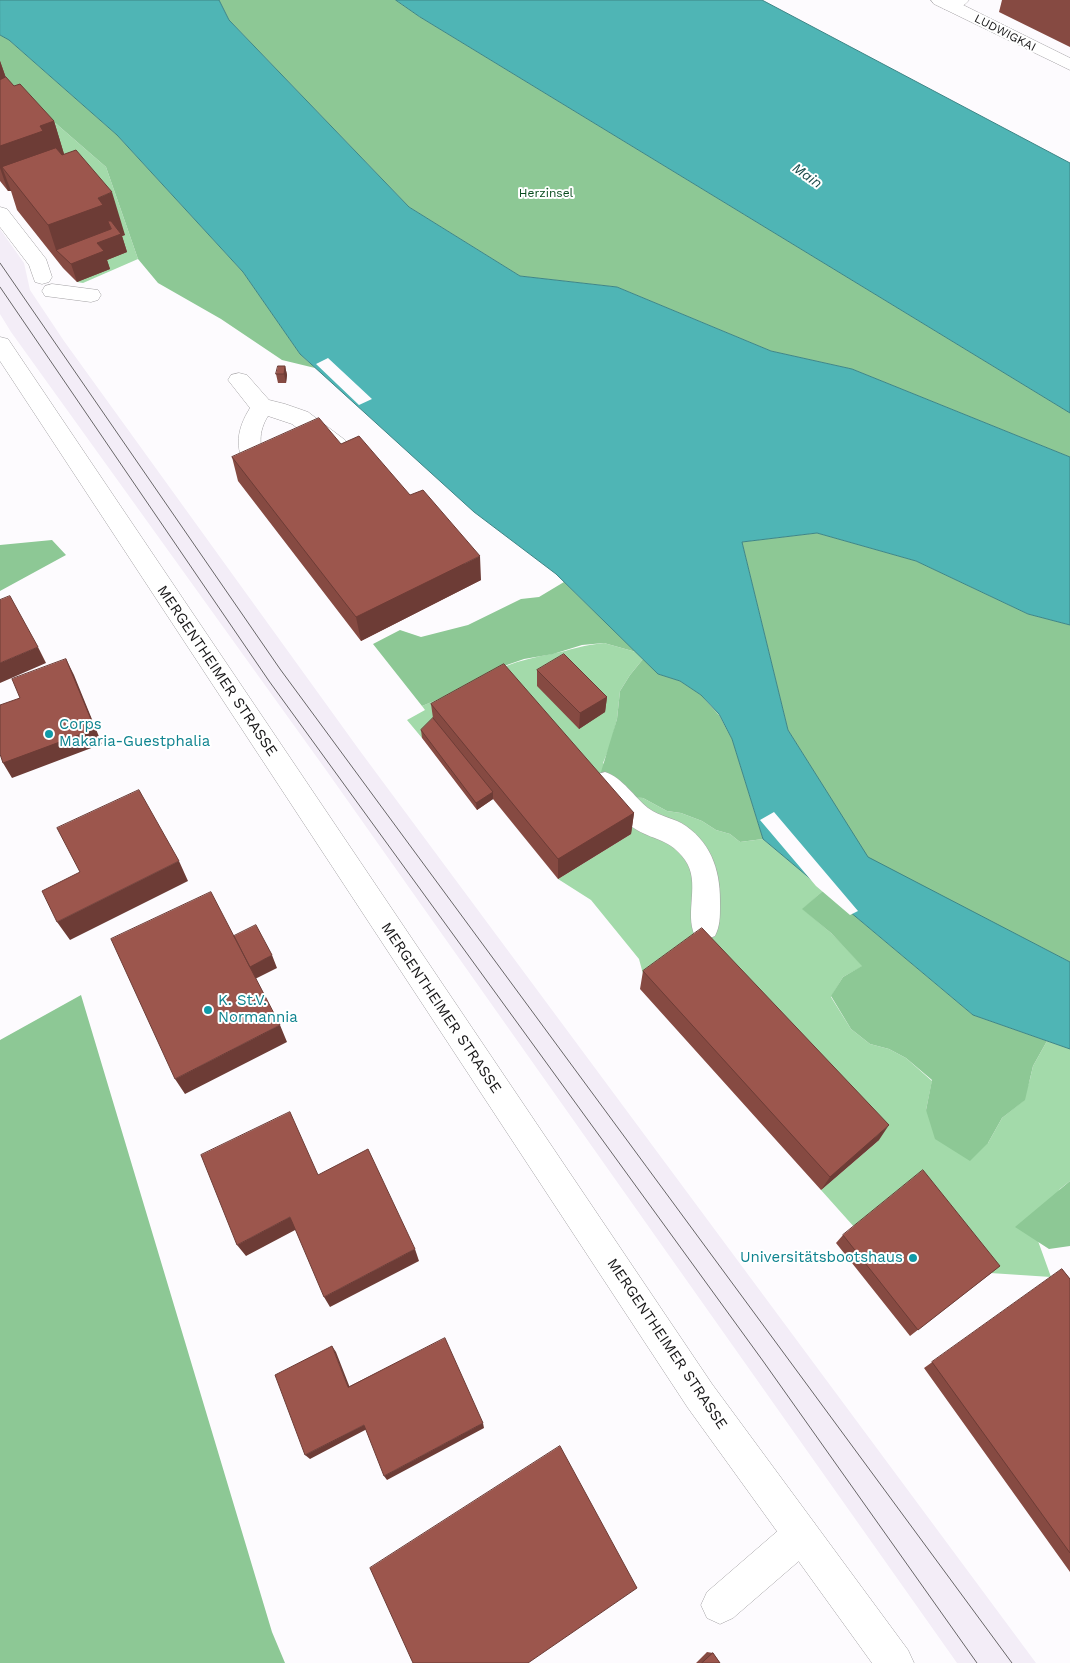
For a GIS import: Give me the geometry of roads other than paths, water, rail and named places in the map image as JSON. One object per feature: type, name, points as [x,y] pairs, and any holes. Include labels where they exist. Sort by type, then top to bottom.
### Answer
[{"type":"main road","name":"LUDWIGKAI","points":[[950,2],[1070,65]]},
{"type":"main road","points":[[0,213],[39,264],[47,284],[91,295]]},
{"type":"main road","name":"MERGENTHEIMER STRASSE","points":[[0,344],[700,1396],[895,1663]]},
{"type":"main road","points":[[239,380],[262,406],[277,409],[300,418],[353,458]]},
{"type":"main road","points":[[255,464],[250,452],[248,439],[252,422],[262,406]]},
{"type":"main road","points":[[588,767],[634,814],[650,824],[674,832],[692,846],[704,868],[706,884],[705,927]]},
{"type":"main road","points":[[720,1605],[801,1535]]},
{"type":"water","points":[[0,0],[219,0],[229,20],[409,207],[520,276],[617,287],[771,351],[852,369],[1070,457],[1070,625],[1028,614],[916,561],[817,533],[742,542],[788,730],[868,857],[1070,962],[1070,1049],[973,1015],[763,839],[732,739],[719,714],[701,695],[680,681],[658,674],[556,574],[474,512],[300,354],[243,272],[117,135],[9,40],[0,35]]},
{"type":"water","name":"Main","points":[[396,0],[762,0],[1070,163],[1070,413],[420,17]]},
{"type":"tram line","points":[[0,263],[280,669],[1012,1663]]},
{"type":"tram line","points":[[0,287],[269,681],[763,1361],[977,1663]]},
{"type":"place","name":"Corps Makaria-Guestphalia","points":[[49,734]]},
{"type":"place","name":"K. St.V. Normannia","points":[[208,1010]]},
{"type":"place","name":"Universitätsbootshaus","points":[[913,1258]]},
{"type":"park label","name":"Herzinsel","points":[[546,193]]}]
